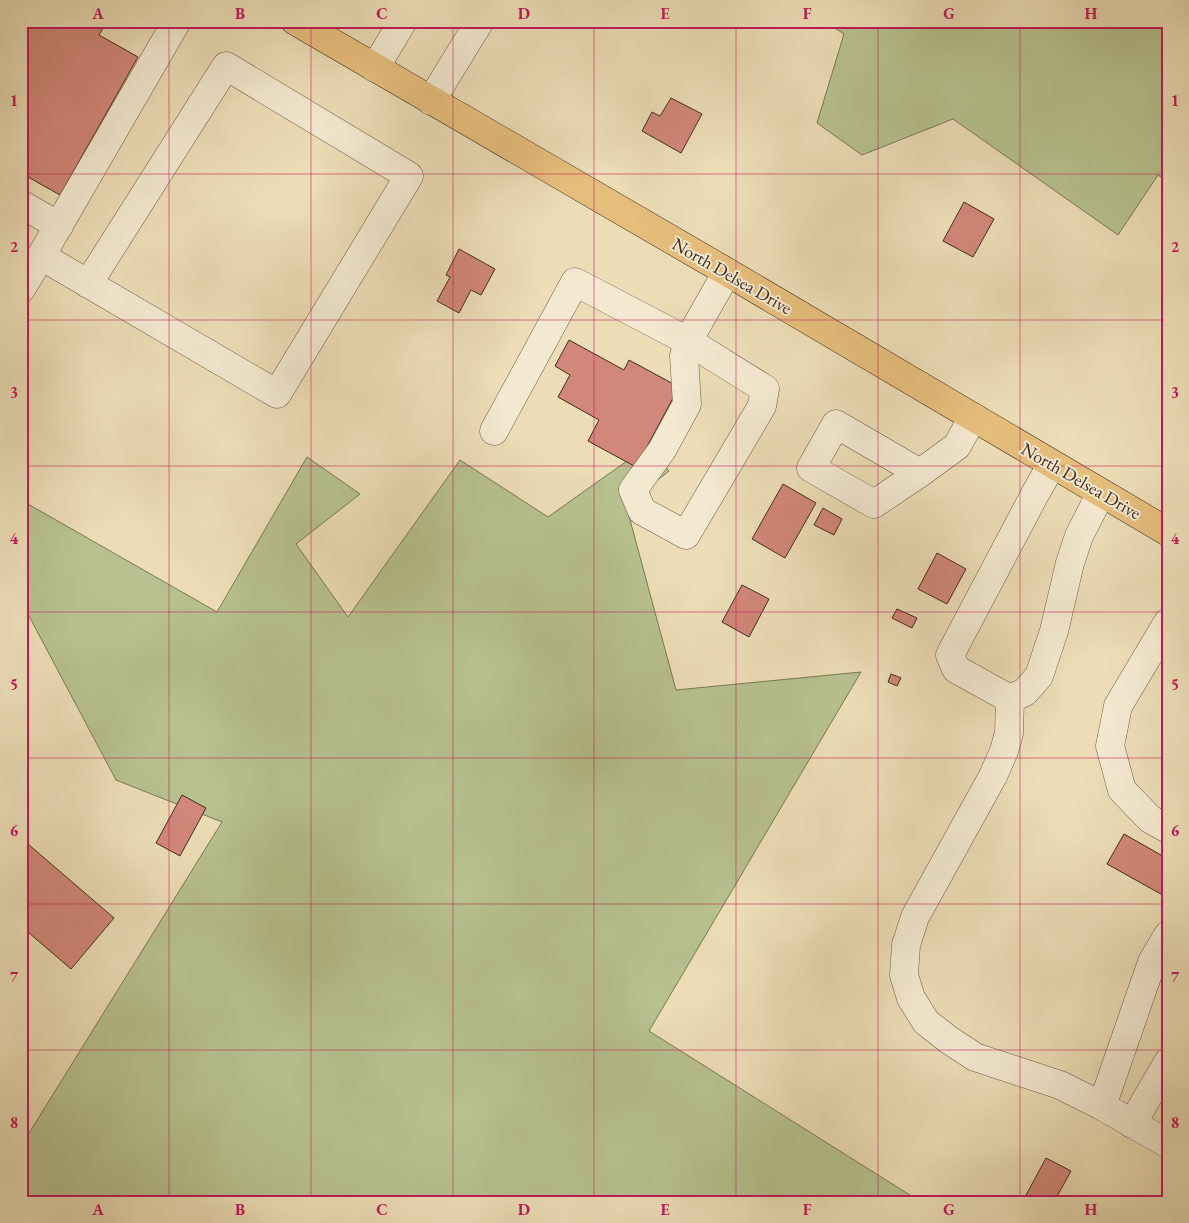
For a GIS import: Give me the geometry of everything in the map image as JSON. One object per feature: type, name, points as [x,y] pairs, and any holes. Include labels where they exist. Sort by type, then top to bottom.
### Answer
[{"type":"main road","name":"North Delsea Drive","points":[[295,21],[727,272],[1168,532]]},
{"type":"lane","points":[[375,68],[403,21]]},
{"type":"lane","points":[[431,101],[480,21]]},
{"type":"lane","points":[[21,289],[59,226],[166,25]]},
{"type":"lane","points":[[41,256],[88,284],[277,394],[409,176],[226,66],[88,284]]},
{"type":"lane","points":[[21,204],[59,226]]},
{"type":"lane","points":[[494,431],[575,282],[688,341],[765,389],[762,406],[686,535],[642,511],[633,490],[662,450],[687,404],[684,356],[688,341],[727,272]]},
{"type":"lane","points":[[920,473],[957,446],[973,417]]},
{"type":"lane","points":[[1010,699],[956,669],[950,655],[1052,464]]},
{"type":"lane","points":[[1010,699],[1025,692],[1039,676],[1054,631],[1070,563],[1079,536],[1101,493]]},
{"type":"lane","points":[[1168,622],[1118,706],[1110,746],[1122,790],[1150,819],[1168,829]]},
{"type":"lane","points":[[1010,699],[1009,733],[1004,751],[993,776],[915,917],[906,945],[904,975],[911,998],[926,1022],[949,1040],[976,1057],[1060,1085],[1102,1106],[1168,1144]]},
{"type":"lane","points":[[1102,1106],[1152,962],[1168,934]]},
{"type":"lane","points":[[1132,1124],[1168,1062]]},
{"type":"green space","points":[[824,21],[1168,21],[1168,182],[1158,175],[1118,235],[953,119],[862,155],[817,123],[844,34]]},
{"type":"green space","points":[[648,446],[669,471],[626,505],[676,690],[861,672],[649,1031],[921,1202],[21,1202],[21,1146],[222,822],[116,780],[21,601],[21,500],[217,612],[307,457],[360,494],[296,544],[348,617],[460,460],[548,517]]},
{"type":"building","points":[[21,21],[107,21],[99,35],[138,57],[60,195],[21,173]]},
{"type":"building","points":[[671,98],[702,114],[681,153],[642,131],[652,112],[660,116]]},
{"type":"building","points":[[964,202],[994,219],[973,257],[943,241]]},
{"type":"building","points":[[459,249],[495,269],[481,295],[471,290],[459,313],[437,301],[450,277],[446,275]]},
{"type":"building","points":[[569,340],[624,370],[629,360],[679,387],[636,467],[588,441],[599,420],[558,397],[570,375],[555,366]]},
{"type":"building","points":[[783,484],[816,503],[785,558],[752,539]]},
{"type":"building","points":[[823,508],[842,519],[834,535],[814,525]]},
{"type":"building","points":[[937,553],[966,569],[947,604],[918,589]]},
{"type":"building","points":[[742,585],[769,599],[749,637],[722,622]]},
{"type":"building","points":[[897,609],[917,618],[912,628],[892,618]]},
{"type":"building","points":[[891,674],[901,678],[897,686],[888,682]]},
{"type":"building","points":[[182,795],[206,808],[180,856],[156,843]]},
{"type":"building","points":[[1124,834],[1168,859],[1168,898],[1107,864]]},
{"type":"building","points":[[21,838],[114,918],[71,969],[21,926]]},
{"type":"building","points":[[1046,1158],[1071,1171],[1054,1202],[1033,1202],[1025,1197]]}]
